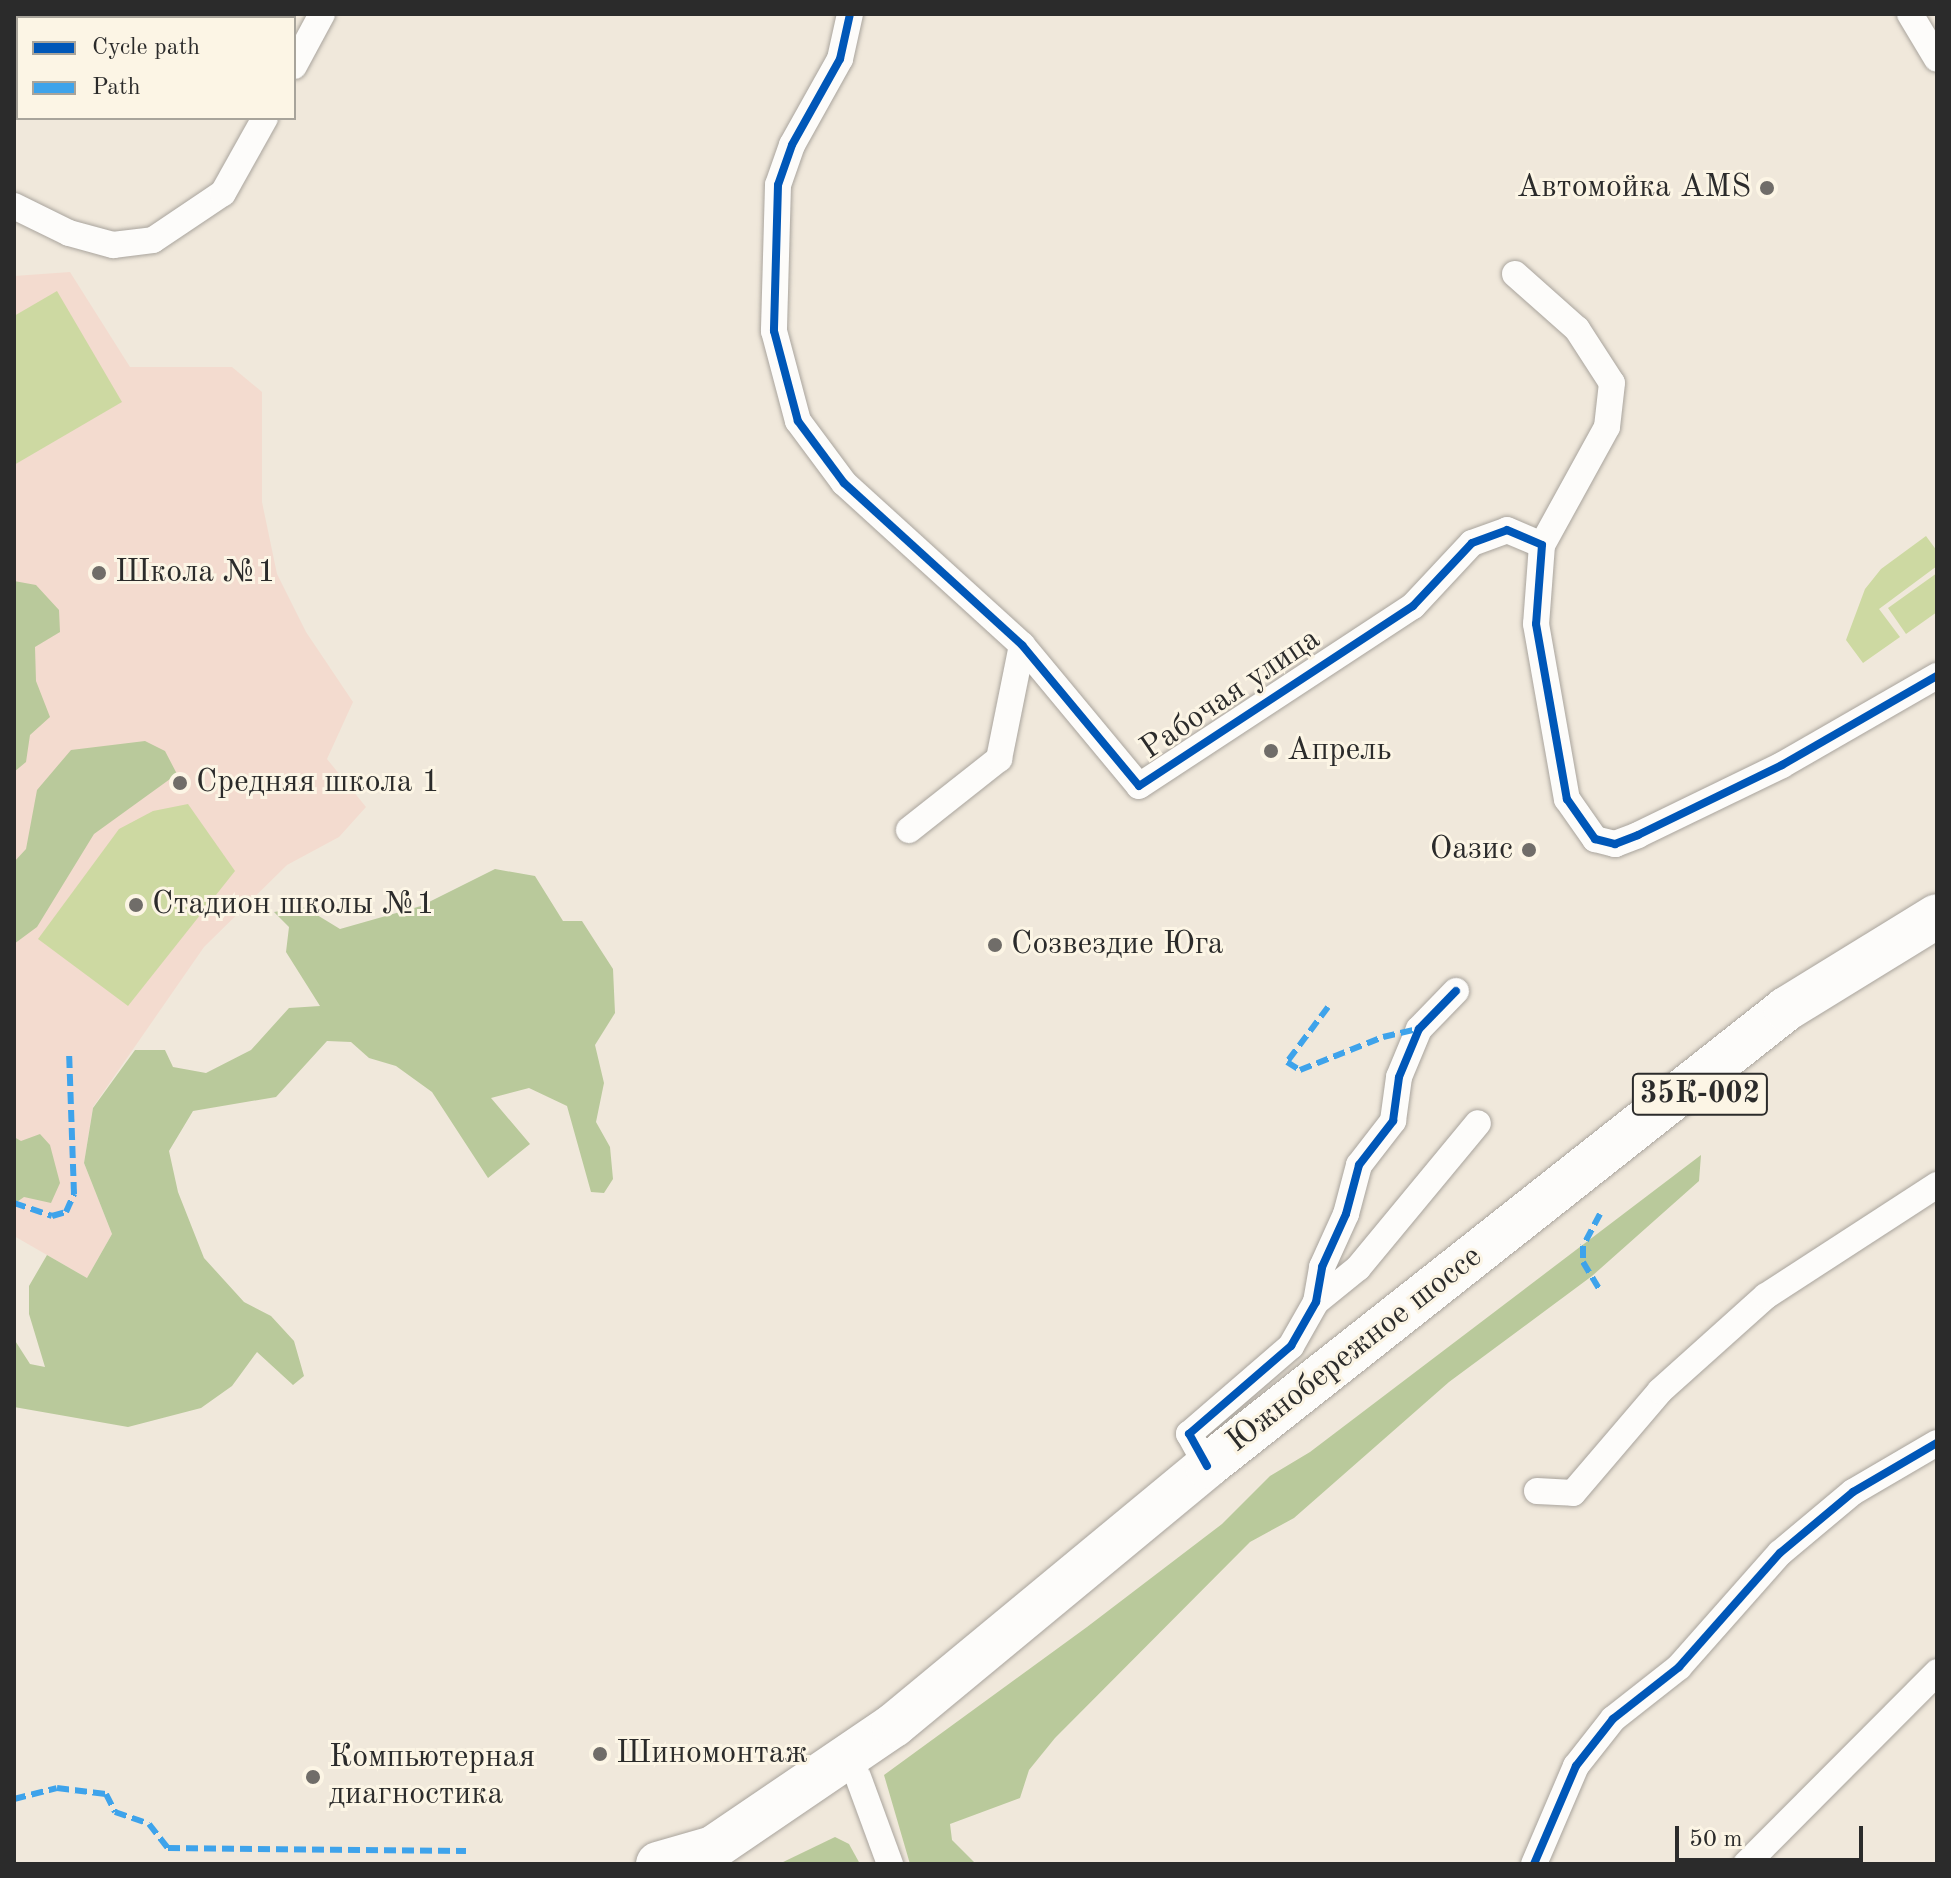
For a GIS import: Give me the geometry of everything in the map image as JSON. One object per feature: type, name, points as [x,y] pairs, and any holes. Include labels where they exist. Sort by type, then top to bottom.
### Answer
[{"type":"highway","name":"Южнобережное шоссе","points":[[658,1864],[713,1848],[755,1823],[894,1725],[1207,1466],[1786,1009],[1937,916]]},
{"type":"highway","name":"Южнобережное шоссе","points":[[724,1864],[866,1771],[1730,1070],[1835,995],[1937,936]]},
{"type":"street","points":[[296,62],[322,14]]},
{"type":"street","name":"Рабочая улица","points":[[850,14],[840,59],[792,145],[778,185],[773,315],[798,421],[844,483],[1022,645],[1139,786],[1413,606],[1472,543],[1507,530],[1542,545]]},
{"type":"street","points":[[1910,14],[1937,59]]},
{"type":"street","points":[[14,206],[69,233],[113,245],[153,240],[223,193],[264,120]]},
{"type":"street","points":[[1515,274],[1577,329],[1612,383],[1607,427],[1542,545],[1536,624],[1567,799],[1595,839],[1615,844],[1638,835],[1782,765],[1937,676]]},
{"type":"street","points":[[909,830],[999,759],[1022,645]]},
{"type":"street","points":[[1207,1466],[1189,1434],[1291,1346],[1316,1302],[1322,1267],[1346,1214],[1359,1165],[1393,1121],[1399,1077],[1419,1029],[1456,991]]},
{"type":"street","points":[[1316,1302],[1358,1268],[1478,1123]]},
{"type":"street","points":[[1537,1491],[1573,1493],[1660,1391],[1766,1296],[1937,1185]]},
{"type":"street","points":[[1534,1864],[1576,1766],[1613,1719],[1679,1667],[1780,1553],[1853,1492],[1937,1443]]},
{"type":"street","points":[[1746,1864],[1937,1672]]},
{"type":"street","points":[[866,1771],[890,1864]]},
{"type":"shaded area","name":"Средняя школа 1","points":[[70,272],[130,367],[232,367],[262,392],[262,502],[277,574],[306,632],[353,702],[327,759],[366,807],[339,837],[287,865],[204,947],[93,1107],[84,1163],[112,1234],[87,1278],[14,1236],[14,276]]},
{"type":"green space","points":[[57,291],[122,402],[14,465],[14,316]]},
{"type":"green space","points":[[1926,536],[1937,551],[1937,566],[1879,609],[1900,637],[1863,663],[1846,640],[1865,589],[1881,569]]},
{"type":"green space","points":[[1937,573],[1937,612],[1906,634],[1888,608]]},
{"type":"green space","points":[[14,581],[36,585],[59,610],[60,632],[35,647],[36,681],[50,717],[30,735],[26,762],[14,772]]},
{"type":"green space","points":[[145,741],[165,751],[177,774],[94,834],[37,927],[14,944],[14,862],[26,849],[37,790],[71,750]]},
{"type":"green space","name":"Стадион школы №1","points":[[188,804],[235,871],[128,1006],[38,939],[119,829],[153,811]]},
{"type":"green space","points":[[495,869],[535,876],[563,921],[582,921],[613,969],[615,1013],[595,1045],[604,1083],[596,1122],[610,1147],[613,1179],[604,1193],[591,1192],[567,1106],[529,1088],[491,1098],[530,1144],[488,1178],[432,1092],[396,1066],[369,1058],[351,1042],[327,1041],[276,1097],[193,1111],[169,1151],[178,1192],[204,1258],[244,1302],[271,1316],[294,1341],[304,1376],[293,1385],[257,1352],[232,1386],[201,1408],[128,1427],[14,1407],[14,1339],[30,1364],[45,1367],[29,1314],[29,1286],[47,1255],[87,1278],[112,1234],[84,1163],[93,1108],[135,1050],[165,1050],[173,1067],[206,1073],[251,1050],[289,1008],[320,1006],[286,952],[289,927],[274,912],[304,907],[340,929],[421,906]]},
{"type":"green space","points":[[40,1134],[50,1145],[60,1183],[51,1203],[24,1197],[14,1204],[14,1137],[21,1141]]},
{"type":"green space","points":[[1701,1155],[1699,1181],[1592,1276],[1449,1382],[1294,1518],[1250,1542],[1055,1738],[1029,1770],[1020,1798],[950,1824],[952,1840],[976,1864],[910,1864],[884,1775],[1222,1524],[1270,1476],[1310,1452]]},
{"type":"green space","points":[[835,1837],[849,1844],[860,1864],[779,1864]]},
{"type":"marked path","points":[[1328,1007],[1287,1062],[1300,1070],[1383,1037],[1419,1029]]},
{"type":"marked path","points":[[14,1203],[52,1216],[66,1212],[74,1194],[69,1054]]},
{"type":"marked path","points":[[1600,1214],[1583,1246],[1583,1262],[1601,1292]]},
{"type":"marked path","points":[[14,1799],[57,1788],[106,1794],[115,1812],[149,1824],[168,1848],[466,1851]]},
{"type":"cycle path","points":[[850,14],[840,59],[792,145],[778,185],[774,331],[798,421],[844,483],[1022,645],[1139,786],[1413,606],[1472,543],[1507,530],[1542,545],[1536,624],[1567,799],[1595,839],[1615,844],[1638,835],[1782,765],[1937,676]]},
{"type":"cycle path","points":[[1207,1466],[1189,1434],[1291,1346],[1316,1302],[1322,1267],[1346,1214],[1359,1165],[1393,1121],[1399,1077],[1419,1029],[1456,991]]},
{"type":"cycle path","points":[[1534,1864],[1576,1766],[1613,1719],[1679,1667],[1780,1553],[1853,1492],[1937,1443]]},
{"type":"place","name":"Автомойка AMS","points":[[1767,188]]},
{"type":"place","name":"Школа №1","points":[[99,573]]},
{"type":"place","name":"Апрель","points":[[1271,751]]},
{"type":"place","name":"Средняя школа 1","points":[[180,783]]},
{"type":"place","name":"Оазис","points":[[1529,850]]},
{"type":"place","name":"Стадион школы №1","points":[[136,905]]},
{"type":"place","name":"Созвездие Юга","points":[[995,945]]},
{"type":"place","name":"Шиномонтаж","points":[[600,1754]]},
{"type":"place","name":"Компьютерная диагностика","points":[[313,1777]]}]
